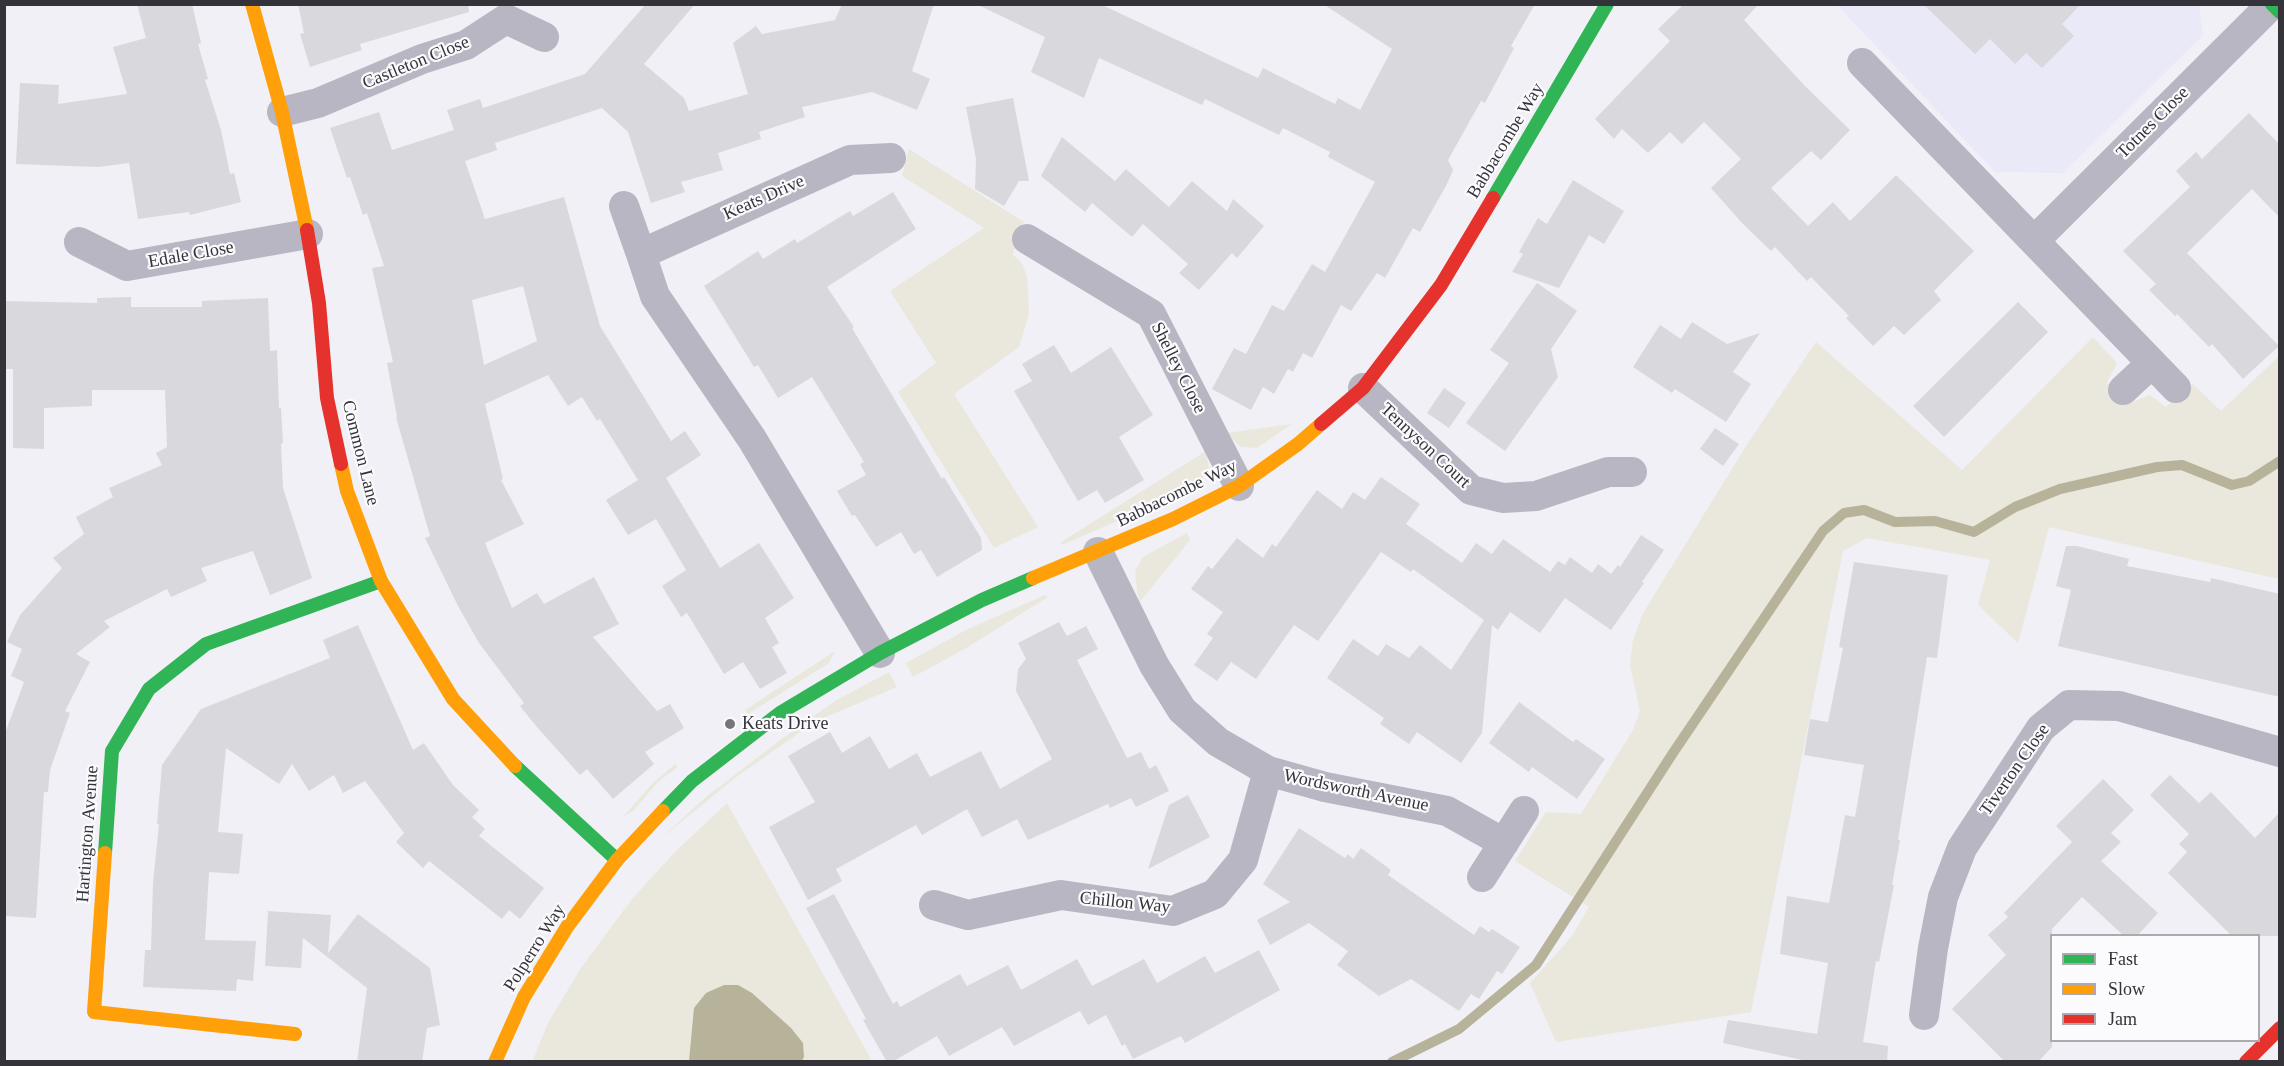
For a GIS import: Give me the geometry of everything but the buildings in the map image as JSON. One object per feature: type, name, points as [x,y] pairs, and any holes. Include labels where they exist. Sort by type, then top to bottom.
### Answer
[{"type":"street","name":"Common Lane","points":[[252,4],[282,112],[308,234],[319,303],[327,398],[347,491],[381,581],[453,699],[523,774],[617,860]]},
{"type":"street","name":"Babbacombe Way","points":[[617,860],[692,781],[780,713],[880,653],[982,600],[1173,519],[1239,486],[1298,444],[1363,388],[1441,285],[1607,4]]},
{"type":"street","points":[[2272,4],[2280,12]]},
{"type":"street","name":"Totnes Close","points":[[2034,241],[2272,4]]},
{"type":"street","name":"Castleton Close","points":[[282,112],[318,103],[422,59],[466,45],[506,19],[544,37]]},
{"type":"street","points":[[1862,63],[2176,388]]},
{"type":"street","name":"Keats Drive","points":[[641,254],[850,160],[891,158]]},
{"type":"street","points":[[624,206],[655,296],[752,439],[880,653]]},
{"type":"street","name":"Edale Close","points":[[79,242],[127,266],[308,234]]},
{"type":"street","name":"Shelley Close","points":[[1027,239],[1151,314],[1239,486]]},
{"type":"street","points":[[2123,390],[2152,363]]},
{"type":"street","name":"Tennyson Court","points":[[1363,388],[1471,490],[1503,498],[1536,496],[1608,472],[1632,472]]},
{"type":"street","name":"Wordsworth Avenue","points":[[1098,552],[1154,665],[1182,710],[1218,742],[1268,771],[1325,787],[1447,811],[1504,843]]},
{"type":"street","name":"Hartington Avenue","points":[[295,1034],[94,1012],[112,751],[149,689],[206,644],[381,581]]},
{"type":"street","name":"Tiverton Close","points":[[1924,1015],[1943,897],[1962,848],[2041,728],[2069,705],[2119,706],[2280,752]]},
{"type":"street","name":"Chillon Way","points":[[934,905],[969,915],[1061,895],[1173,911],[1215,894],[1243,860],[1268,771]]},
{"type":"street","points":[[1482,877],[1524,811]]},
{"type":"street","name":"Polperro Way","points":[[495,1062],[530,987],[567,927],[617,860]]},
{"type":"street","points":[[2246,1062],[2280,1028]]},
{"type":"shaded area","points":[[1837,5],[2199,5],[2203,35],[2063,173],[1995,172]]},
{"type":"shaded area","points":[[909,149],[1024,222],[1013,236],[1015,246],[1013,255],[1021,262],[1027,276],[1029,314],[1019,347],[954,394],[1038,527],[994,548],[898,392],[936,363],[890,291],[984,228],[902,176]]},
{"type":"shaded area","points":[[2093,337],[2117,363],[2107,383],[2127,404],[2150,395],[2166,407],[2193,384],[2221,411],[2279,356],[2279,579],[2049,527],[2018,643],[1978,605],[1990,560],[1867,538],[1843,551],[1751,1012],[1556,1042],[1530,983],[1572,936],[1589,907],[1515,861],[1546,812],[1581,814],[1633,730],[1640,711],[1630,665],[1633,640],[1643,613],[1748,443],[1816,342],[1962,470]]},
{"type":"shaded area","points":[[1292,424],[1257,448],[1241,447],[1226,433]]},
{"type":"shaded area","points":[[1206,451],[1209,468],[1199,483],[1062,545],[1061,542]]},
{"type":"shaded area","points":[[1187,533],[1190,540],[1140,602],[1135,571],[1143,557]]},
{"type":"shaded area","points":[[1045,595],[1048,597],[968,647],[913,677],[906,663],[966,630]]},
{"type":"shaded area","points":[[835,651],[829,663],[748,714],[745,710]]},
{"type":"shaded area","points":[[889,672],[897,687],[816,721],[739,775],[661,838],[707,796],[783,738],[835,701]]},
{"type":"shaded area","points":[[675,764],[678,767],[658,782],[634,810],[623,817],[651,785]]},
{"type":"shaded area","points":[[727,803],[872,1061],[532,1062],[548,1023],[581,968],[632,899],[675,852]]},
{"type":"shaded area","points":[[724,985],[738,985],[752,993],[791,1028],[803,1043],[802,1061],[689,1061],[694,1008],[706,993]]},
{"type":"waterway","points":[[1392,1062],[1459,1029],[1536,965],[1673,753],[1823,531],[1844,513],[1864,510],[1895,522],[1935,521],[1974,532],[2015,507],[2060,489],[2157,467],[2182,465],[2232,485],[2249,481],[2280,461]]},
{"type":"traffic: fast","points":[[1493,198],[1607,4]]},
{"type":"traffic: fast","points":[[2272,4],[2280,12]]},
{"type":"traffic: fast","points":[[663,811],[692,781],[780,713],[880,653],[982,600],[1033,578]]},
{"type":"traffic: fast","points":[[105,853],[112,751],[149,689],[206,644],[381,581]]},
{"type":"traffic: fast","points":[[515,766],[617,860]]},
{"type":"traffic: slow","points":[[252,4],[282,112],[307,230]]},
{"type":"traffic: slow","points":[[1033,578],[1173,519],[1239,486],[1298,444],[1321,424]]},
{"type":"traffic: slow","points":[[341,464],[347,491],[381,581],[453,699],[515,766]]},
{"type":"traffic: slow","points":[[495,1062],[524,997],[567,927],[617,860],[663,811]]},
{"type":"traffic: slow","points":[[105,853],[94,1012],[295,1034]]},
{"type":"traffic: jam","points":[[1321,424],[1363,388],[1441,285],[1493,198]]},
{"type":"traffic: jam","points":[[307,230],[319,303],[327,398],[341,464]]},
{"type":"traffic: jam","points":[[2246,1062],[2280,1028]]},
{"type":"place","name":"Keats Drive","points":[[730,724]]}]
